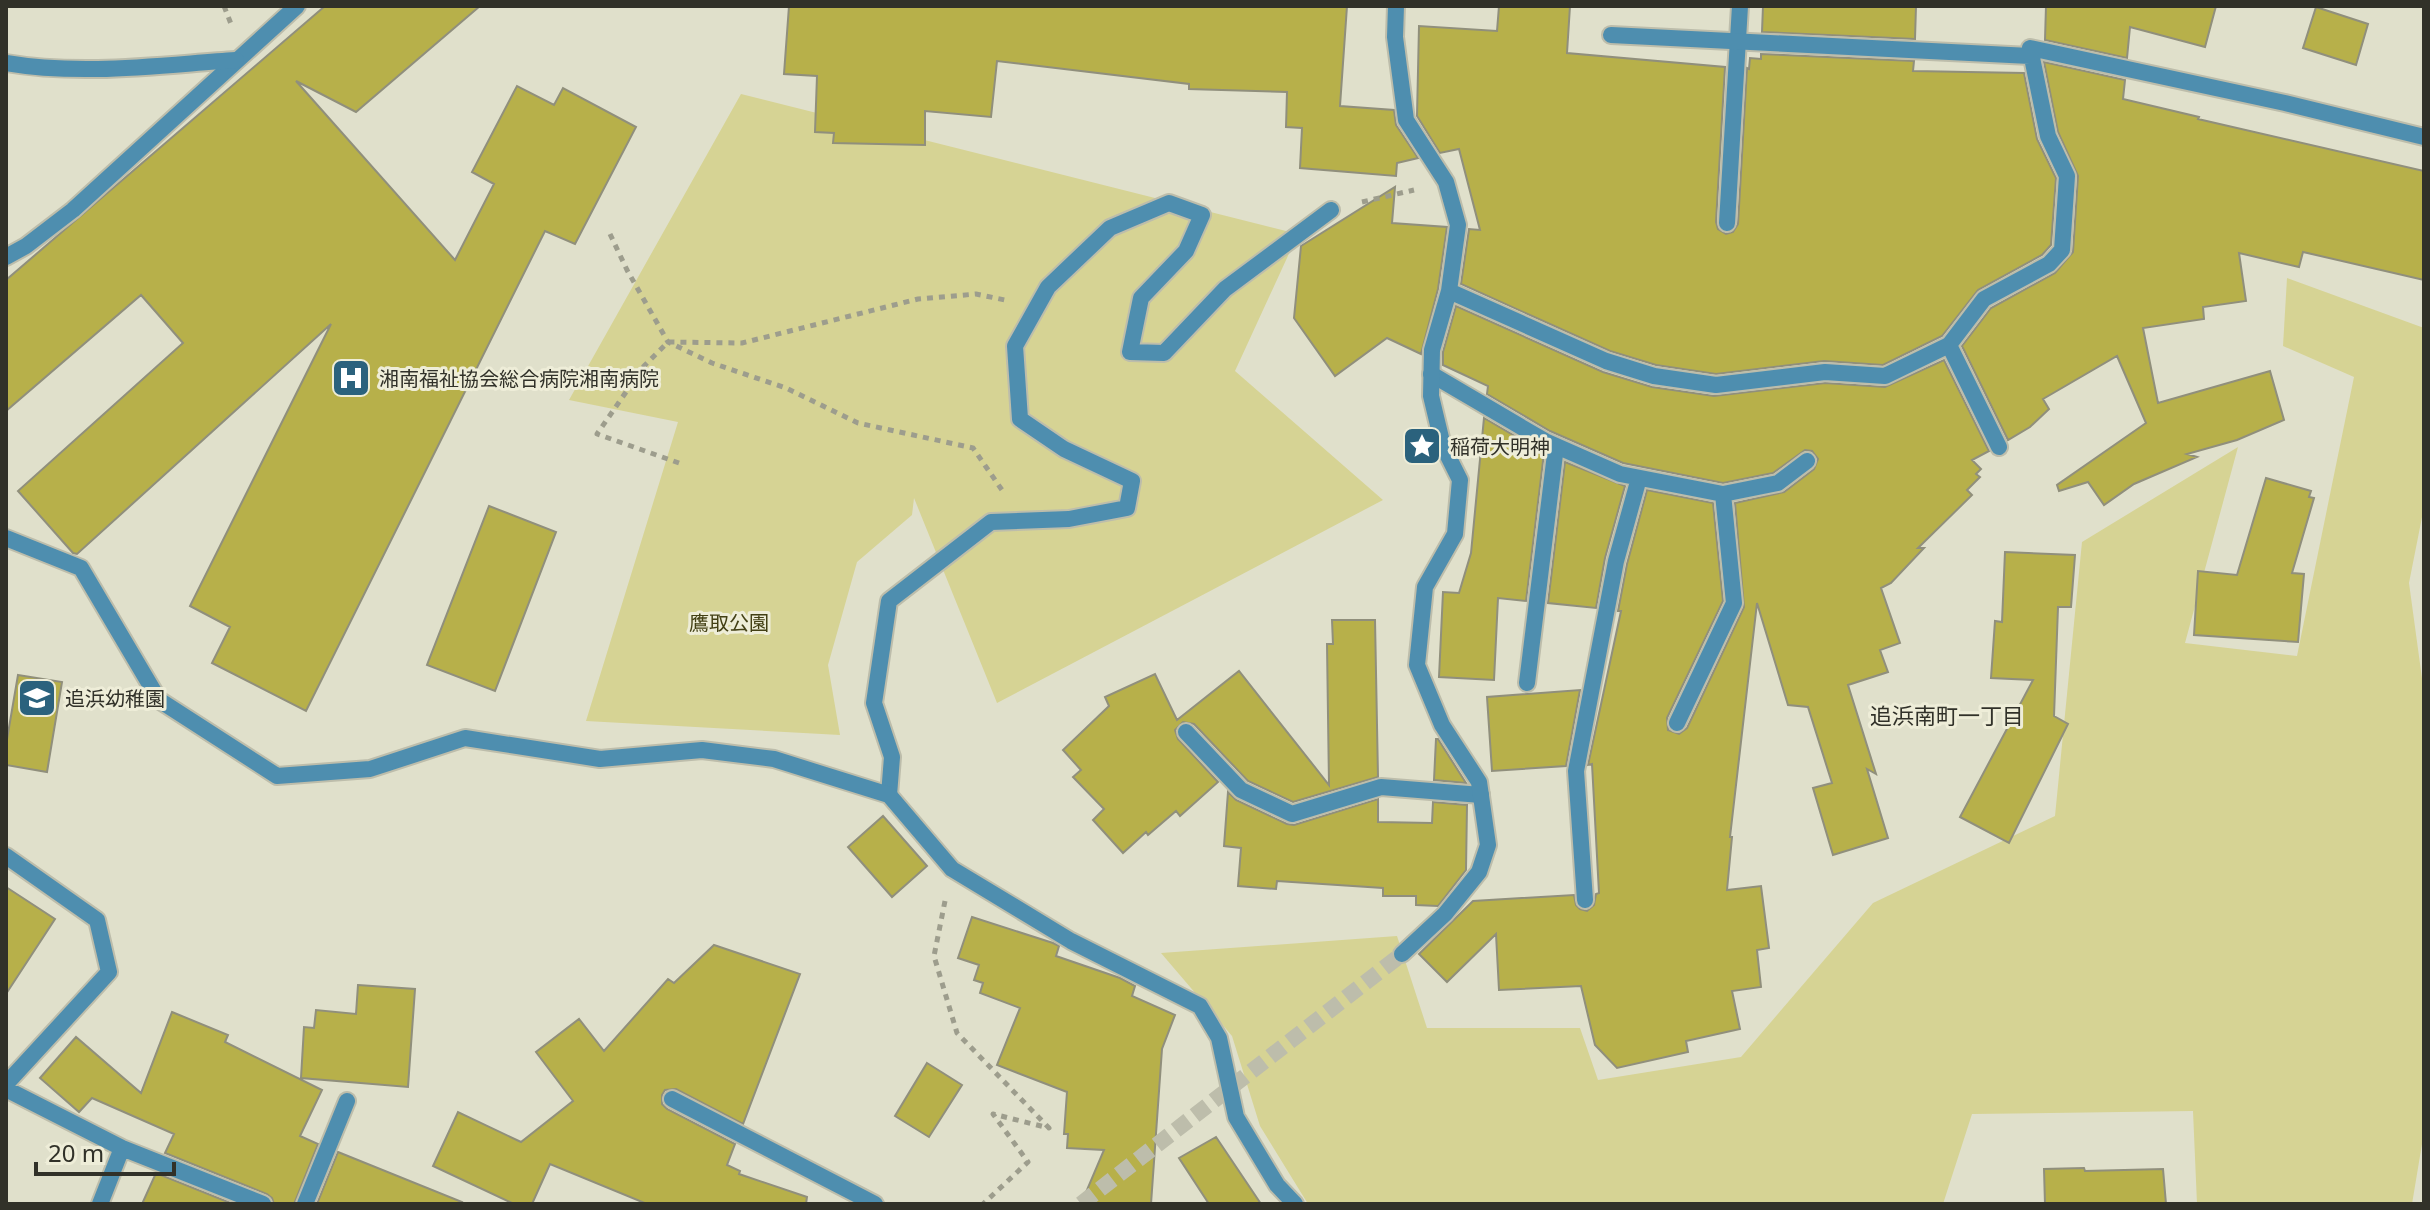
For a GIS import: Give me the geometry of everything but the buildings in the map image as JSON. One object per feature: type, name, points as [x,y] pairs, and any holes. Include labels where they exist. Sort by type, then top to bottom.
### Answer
[{"type":"street","points":[[6,257],[26,246],[73,210],[297,6]]},
{"type":"street","points":[[1396,6],[1395,37],[1406,120],[1446,182],[1458,225],[1449,291],[1432,350],[1431,374],[1431,396],[1443,446],[1460,480],[1455,534],[1425,587],[1417,665],[1442,725],[1479,782],[1488,845],[1479,872],[1445,914],[1402,954]]},
{"type":"street","points":[[1727,223],[1740,6]]},
{"type":"street","points":[[1611,35],[2030,56]]},
{"type":"street","points":[[1449,291],[1606,361],[1654,376],[1716,385],[1825,372],[1885,376],[1949,345],[1984,299],[2049,264],[2062,250],[2067,176],[2048,136],[2030,48],[2285,103],[2424,137]]},
{"type":"street","points":[[6,63],[35,68],[108,69],[236,60]]},
{"type":"street","points":[[889,795],[892,757],[874,703],[889,601],[991,522],[1069,519],[1127,508],[1132,481],[1064,449],[1020,419],[1015,346],[1048,287],[1110,228],[1169,203],[1202,215],[1186,251],[1141,298],[1130,352],[1164,353],[1225,289],[1331,210]]},
{"type":"street","points":[[1949,345],[1999,447]]},
{"type":"street","points":[[1431,374],[1556,446],[1620,474],[1723,494],[1778,483],[1807,461]]},
{"type":"street","points":[[1527,683],[1556,446]]},
{"type":"street","points":[[1585,900],[1576,771],[1616,561],[1639,478]]},
{"type":"street","points":[[1677,723],[1734,603],[1723,494]]},
{"type":"street","points":[[6,538],[81,568],[159,700],[277,776],[370,769],[465,738],[600,759],[702,750],[774,759],[889,795],[952,869],[1071,941],[1200,1006],[1219,1038],[1236,1117],[1277,1185],[1295,1204]]},
{"type":"street","points":[[1186,732],[1241,790],[1292,814],[1381,787],[1481,795]]},
{"type":"street","points":[[6,856],[97,920],[109,972],[6,1086],[122,1148],[263,1204]]},
{"type":"street","points":[[672,1099],[875,1204]]},
{"type":"street","points":[[305,1204],[347,1101]]},
{"type":"street","points":[[100,1204],[122,1148]]},
{"type":"path","points":[[1331,210],[1446,182]]},
{"type":"path","points":[[610,234],[668,342],[712,363],[786,388],[858,423],[973,448],[1022,521]]},
{"type":"path","points":[[679,463],[597,434],[644,366],[668,342],[742,343],[918,299],[976,294],[1037,306]]},
{"type":"path","points":[[952,869],[934,956],[957,1033],[1049,1128],[993,1114],[1028,1162],[983,1204]]},
{"type":"green space","name":"鷹取公園","points":[[741,94],[1298,234],[1235,371],[1383,500],[997,703],[914,498],[912,515],[857,562],[828,665],[840,735],[586,721],[678,422],[569,400]]},
{"type":"green space","points":[[2287,278],[2424,328],[2424,507],[2409,583],[2424,693],[2424,1132],[2412,1204],[2197,1204],[2193,1111],[1972,1114],[1943,1204],[1308,1204],[1260,1126],[1232,1036],[1161,953],[1397,936],[1427,1028],[1580,1028],[1598,1080],[1741,1057],[1873,903],[2055,816],[2082,542],[2238,447],[2185,643],[2297,656],[2354,377],[2283,346]]},
{"type":"tunnel","points":[[1081,1204],[1402,954]]},
{"type":"place","name":"湘南福祉協会総合病院湘南病院","points":[[351,378]]},
{"type":"place","name":"稲荷大明神","points":[[1422,446]]},
{"type":"place","name":"追浜幼稚園","points":[[37,698]]},
{"type":"district","name":"追浜南町一丁目","points":[[1947,715]]}]
